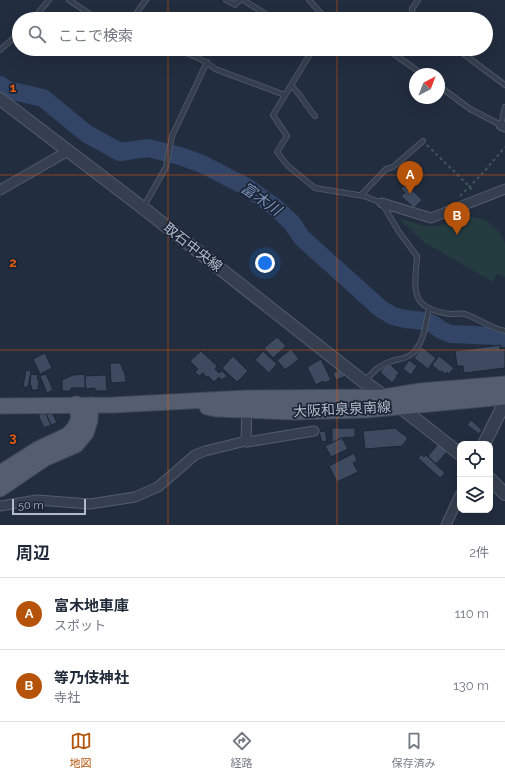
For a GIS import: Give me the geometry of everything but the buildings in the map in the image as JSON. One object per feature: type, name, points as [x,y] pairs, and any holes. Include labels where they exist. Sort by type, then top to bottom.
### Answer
[{"type":"main road","name":"大阪和泉泉南線","points":[[0,406],[84,405],[179,401],[216,409],[247,404],[384,397],[420,391],[505,384]]},
{"type":"main road","name":"大阪和泉泉南線","points":[[247,404],[293,412],[366,410],[505,397]]},
{"type":"main road","points":[[0,473],[38,449],[68,435],[75,427],[84,405]]},
{"type":"main road","points":[[0,488],[44,459],[76,445],[86,433],[90,420],[84,405]]},
{"type":"street","name":"取石中央線","points":[[0,99],[143,208],[364,382],[400,407],[457,452]]},
{"type":"street","points":[[0,190],[68,150]]},
{"type":"street","points":[[382,204],[431,218],[505,189]]},
{"type":"street","points":[[486,441],[505,402]]},
{"type":"street","points":[[246,441],[247,404]]},
{"type":"street","points":[[0,506],[37,500],[90,504],[135,497],[158,487],[195,456],[205,451],[246,441],[314,431]]},
{"type":"street","points":[[493,482],[505,494]]},
{"type":"street","points":[[446,525],[457,501]]},
{"type":"lane","points":[[39,12],[49,0]]},
{"type":"lane","points":[[69,0],[87,12]]},
{"type":"lane","points":[[137,12],[146,0]]},
{"type":"lane","points":[[226,0],[235,4],[240,0]]},
{"type":"lane","points":[[243,0],[263,12]]},
{"type":"lane","points":[[412,12],[412,9],[418,0]]},
{"type":"lane","points":[[313,1],[321,12]]},
{"type":"lane","points":[[0,50],[12,39]]},
{"type":"lane","points":[[196,56],[207,62],[215,69],[285,95]]},
{"type":"lane","points":[[309,56],[273,115],[287,136],[277,152],[288,166],[315,188],[360,195],[382,204],[399,232],[417,256],[415,289],[419,301],[429,308],[450,314],[464,314],[495,329],[505,331]]},
{"type":"lane","points":[[397,56],[414,68]]},
{"type":"lane","points":[[467,56],[505,84]]},
{"type":"lane","points":[[143,208],[166,167],[172,136],[207,62]]},
{"type":"lane","points":[[291,86],[298,92],[306,106],[315,116]]},
{"type":"lane","points":[[445,90],[470,109],[503,126],[505,107]]},
{"type":"lane","points":[[360,195],[386,169],[393,167],[423,141]]},
{"type":"lane","points":[[364,382],[376,369],[388,362],[406,357],[413,353],[420,344],[426,325],[429,308]]},
{"type":"path","points":[[423,141],[470,187],[477,201]]},
{"type":"path","points":[[458,198],[470,187],[505,147]]},
{"type":"green space","points":[[464,216],[484,219],[499,231],[505,243],[505,277],[496,274],[493,282],[425,243],[399,218],[424,226],[440,226]]},
{"type":"waterway","name":"富木川","points":[[0,85],[8,90],[43,98],[87,134],[120,152],[148,148],[180,156],[202,164],[247,187],[276,208],[292,223],[302,238],[381,309],[393,316],[424,321],[433,324],[441,330],[451,334],[496,336],[505,338]]},
{"type":"place","name":"富木地車庫","points":[[410,194]]},
{"type":"place","name":"等乃伎神社","points":[[457,235]]}]
